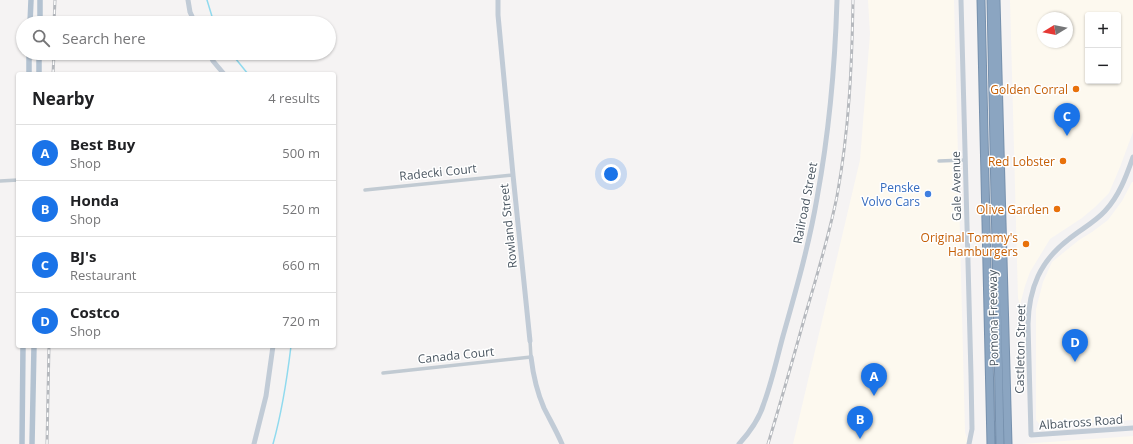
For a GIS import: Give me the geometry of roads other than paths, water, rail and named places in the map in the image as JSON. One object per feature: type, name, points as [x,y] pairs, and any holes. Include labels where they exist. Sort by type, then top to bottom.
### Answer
[{"type":"highway","name":"Pomona Freeway","points":[[981,0],[991,444]]},
{"type":"highway","points":[[988,0],[997,444]]},
{"type":"highway","points":[[991,0],[1000,444]]},
{"type":"highway","name":"Pomona Freeway","points":[[996,0],[1008,444]]},
{"type":"main road","points":[[30,16],[31,0]]},
{"type":"main road","points":[[40,0],[40,16]]},
{"type":"main road","points":[[29,60],[29,72]]},
{"type":"main road","points":[[39,60],[39,72]]},
{"type":"main road","points":[[22,444],[23,348]]},
{"type":"main road","points":[[32,444],[34,348]]},
{"type":"street","points":[[188,0],[191,16]]},
{"type":"street","name":"Rowland Street","points":[[498,0],[531,357],[537,388],[544,407],[562,444]]},
{"type":"street","name":"Railroad Street","points":[[739,444],[748,434],[764,404],[802,270],[824,160],[832,94],[836,42],[837,0]]},
{"type":"street","name":"Gale Avenue","points":[[961,0],[972,429],[970,444]]},
{"type":"street","points":[[212,60],[222,72]]},
{"type":"street","name":"Castleton Street","points":[[1030,435],[1028,324],[1030,301],[1036,279],[1053,253],[1070,238],[1095,220],[1111,204],[1131,168],[1133,157]]},
{"type":"street","points":[[939,161],[966,160]]},
{"type":"street","name":"Radecki Court","points":[[365,190],[513,175]]},
{"type":"street","points":[[0,181],[16,180]]},
{"type":"street","points":[[254,444],[266,396],[273,348]]},
{"type":"street","name":"Canada Court","points":[[383,373],[531,357]]},
{"type":"street","name":"Albatross Road","points":[[1030,435],[1133,428]]},
{"type":"waterway","points":[[207,0],[212,16]]},
{"type":"waterway","points":[[237,60],[246,72]]},
{"type":"waterway","points":[[273,444],[284,395],[291,348]]},
{"type":"railway","points":[[54,16],[55,0]]},
{"type":"railway","points":[[768,444],[822,256],[837,196],[849,98],[853,0]]},
{"type":"railway","points":[[53,72],[54,60]]},
{"type":"railway","points":[[47,444],[49,348]]},
{"type":"place","name":"Golden Corral","points":[[1076,89]]},
{"type":"place","name":"BJ's","points":[[1067,136]]},
{"type":"place","name":"Red Lobster","points":[[1063,161]]},
{"type":"place","name":"Penske Volvo Cars","points":[[928,194]]},
{"type":"place","name":"Olive Garden","points":[[1057,209]]},
{"type":"place","name":"Original Tommy's Hamburgers","points":[[1026,244]]},
{"type":"place","name":"Costco","points":[[1075,362]]},
{"type":"place","name":"Best Buy","points":[[874,396]]},
{"type":"place","name":"Honda","points":[[860,439]]}]
